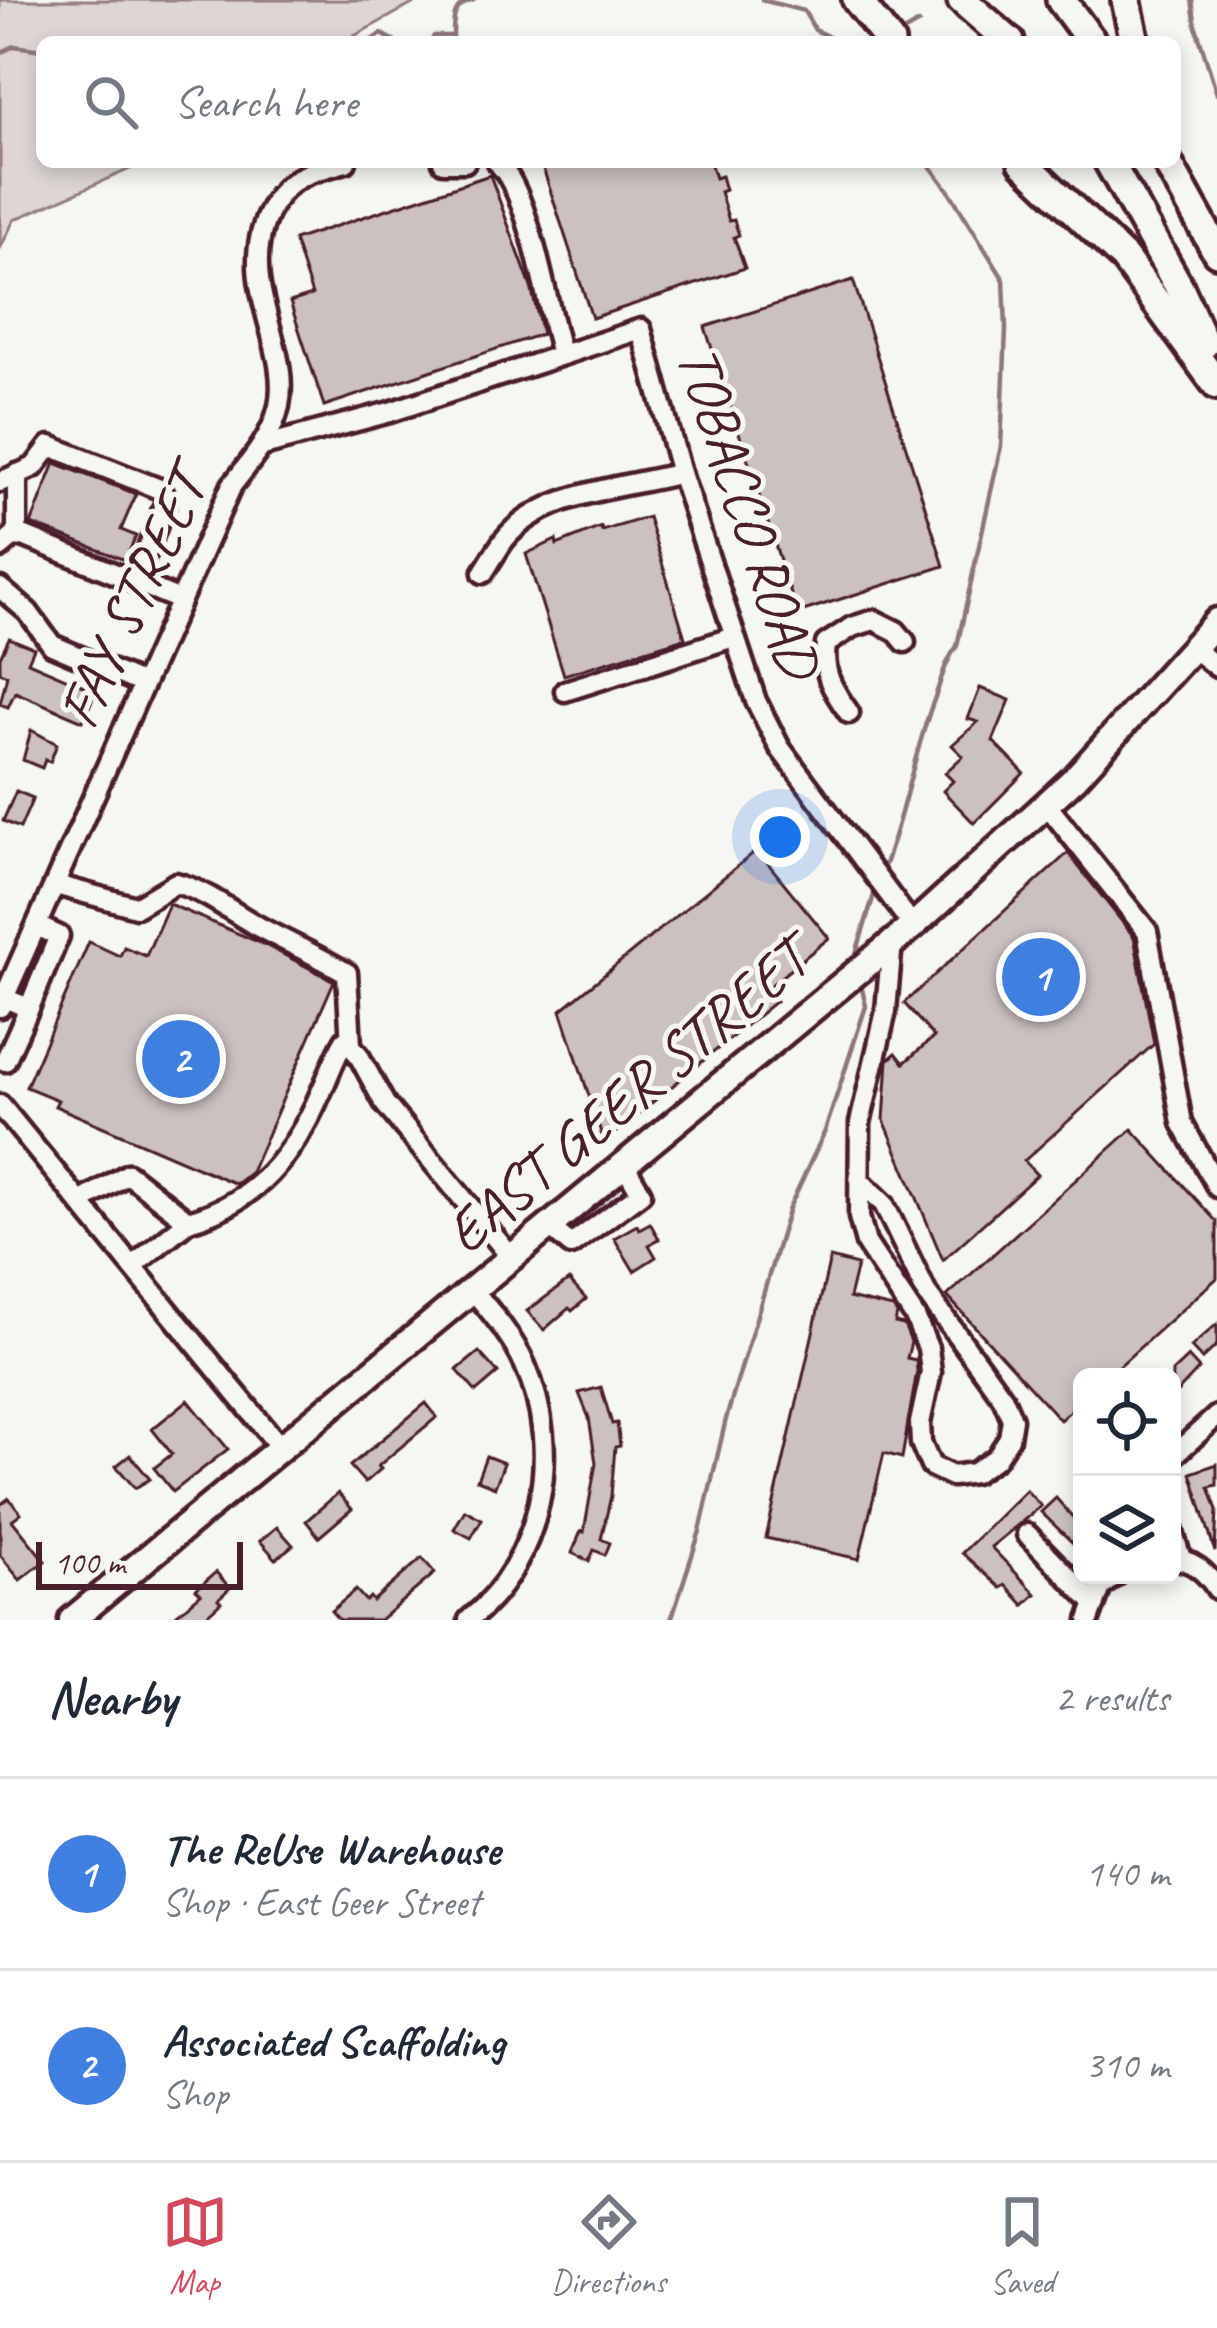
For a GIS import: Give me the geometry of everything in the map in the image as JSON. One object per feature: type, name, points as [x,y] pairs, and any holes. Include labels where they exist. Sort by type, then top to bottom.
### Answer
[{"type":"highway","points":[[857,0],[885,36]]},
{"type":"highway","points":[[962,0],[1003,36]]},
{"type":"highway","points":[[1061,0],[1088,36]]},
{"type":"highway","points":[[1126,0],[1134,36]]},
{"type":"highway","points":[[1029,168],[1124,258],[1217,386]]},
{"type":"highway","points":[[1111,168],[1178,284],[1217,372]]},
{"type":"highway","points":[[1174,168],[1217,252]]},
{"type":"main road","name":"EAST GEER STREET","points":[[72,1620],[913,926],[1047,805],[1217,621]]},
{"type":"street","name":"FAY STREET","points":[[2,1003],[232,485],[263,446],[280,404],[275,353],[256,263],[277,193],[304,174],[325,168]]},
{"type":"street","points":[[504,168],[522,208],[561,353]]},
{"type":"street","name":"TOBACCO ROAD","points":[[263,446],[390,412],[641,329],[681,473],[756,701],[780,748],[913,926]]},
{"type":"street","points":[[135,583],[166,501],[162,490],[50,446],[34,467],[8,478],[5,544],[180,600]]},
{"type":"street","points":[[484,573],[506,538],[528,519],[574,498],[681,473]]},
{"type":"street","points":[[0,588],[28,612],[52,645],[143,684]]},
{"type":"street","points":[[849,712],[823,665],[826,644],[874,620],[896,631],[904,642]]},
{"type":"street","points":[[566,692],[734,637]]},
{"type":"street","points":[[1194,649],[1217,667]]},
{"type":"street","points":[[1047,805],[1147,932],[1182,1123],[1217,1186]]},
{"type":"street","points":[[56,885],[136,907],[176,883],[196,888],[262,929],[311,950],[347,973],[351,1045]]},
{"type":"street","points":[[5,1061],[59,936],[38,926]]},
{"type":"street","points":[[862,1183],[884,1204],[927,1294],[1003,1398],[1012,1418],[1009,1438],[996,1458],[974,1473],[952,1476],[931,1466],[921,1443],[920,1423],[932,1372],[928,1348],[915,1317],[866,1243],[859,1216],[860,1123],[886,1011],[892,943]]},
{"type":"street","points":[[2,1003],[29,1008]]},
{"type":"street","points":[[134,1266],[188,1220],[218,1213],[248,1195],[275,1170],[319,1098],[342,1042],[348,1041],[385,1104],[511,1257]]},
{"type":"street","points":[[0,1105],[281,1448]]},
{"type":"street","points":[[80,1202],[128,1174],[188,1220]]},
{"type":"street","points":[[469,1620],[497,1592],[519,1559],[536,1519],[544,1466],[537,1405],[524,1364],[498,1320],[472,1289]]},
{"type":"street","points":[[1181,1448],[1217,1416]]},
{"type":"street","points":[[1027,1534],[1092,1612]]},
{"type":"street","points":[[1181,1561],[1207,1574],[1217,1588]]},
{"type":"street","points":[[1092,1612],[1105,1584]]},
{"type":"shaded area","points":[[0,0],[420,0],[354,36],[36,36],[36,168],[132,168],[14,220],[0,249]]},
{"type":"building","points":[[543,168],[712,168],[715,178],[721,176],[725,190],[720,192],[739,235],[734,237],[745,268],[592,318]]},
{"type":"building","points":[[490,175],[531,287],[542,334],[324,406],[290,302],[312,295],[294,240]]},
{"type":"building","points":[[853,280],[944,566],[797,613],[705,327]]},
{"type":"building","points":[[55,463],[136,494],[121,530],[136,536],[125,560],[31,524]]},
{"type":"building","points":[[648,517],[685,638],[564,675],[526,554],[556,540],[557,545],[601,527],[602,531]]},
{"type":"building","points":[[9,638],[34,648],[28,662],[96,691],[83,721],[15,692],[8,707],[0,704],[7,675],[0,672],[0,657]]},
{"type":"building","points":[[980,688],[1010,700],[993,741],[1024,773],[974,823],[943,791],[953,781],[945,773],[963,756],[952,745],[978,722],[968,719]]},
{"type":"building","points":[[31,730],[57,744],[50,762],[45,760],[42,768],[23,760]]},
{"type":"building","points":[[16,791],[33,798],[20,828],[3,821]]},
{"type":"building","points":[[757,850],[829,938],[766,989],[776,1001],[604,1142],[561,1010]]},
{"type":"building","points":[[1068,853],[1134,937],[1154,1044],[1024,1161],[1037,1175],[943,1260],[884,1120],[888,1060],[896,1053],[904,1063],[934,1037],[904,1003]]},
{"type":"building","points":[[169,904],[334,981],[251,1172],[236,1184],[55,1106],[58,1100],[26,1087],[89,942],[120,956],[124,947],[146,956]]},
{"type":"building","points":[[1132,1129],[1217,1222],[1217,1278],[1117,1368],[1073,1368],[1073,1408],[1060,1420],[947,1296]]},
{"type":"building","points":[[650,1223],[659,1239],[649,1245],[656,1257],[634,1271],[614,1238]]},
{"type":"building","points":[[830,1258],[857,1265],[849,1298],[893,1308],[895,1323],[904,1325],[911,1342],[907,1358],[916,1360],[902,1458],[884,1453],[859,1559],[766,1538]]},
{"type":"building","points":[[569,1280],[586,1299],[544,1330],[527,1311]]},
{"type":"building","points":[[1217,1324],[1217,1345],[1202,1359],[1191,1347]]},
{"type":"building","points":[[479,1352],[498,1373],[476,1392],[457,1370]]},
{"type":"building","points":[[1188,1357],[1199,1369],[1181,1388],[1181,1368],[1176,1368]]},
{"type":"building","points":[[601,1387],[612,1424],[617,1423],[620,1446],[615,1447],[601,1539],[610,1543],[605,1555],[594,1550],[589,1561],[572,1553],[584,1532],[596,1463],[589,1418],[579,1393]]},
{"type":"building","points":[[188,1400],[228,1449],[173,1492],[154,1468],[172,1454],[152,1429]]},
{"type":"building","points":[[426,1403],[437,1417],[378,1466],[381,1469],[365,1483],[350,1466]]},
{"type":"building","points":[[130,1455],[150,1479],[135,1488],[116,1466]]},
{"type":"building","points":[[486,1456],[504,1463],[495,1487],[477,1480]]},
{"type":"building","points":[[1217,1464],[1217,1485],[1209,1487],[1217,1510],[1215,1552],[1191,1473]]},
{"type":"building","points":[[1026,1490],[1041,1506],[991,1547],[1036,1594],[1024,1605],[1006,1585],[1001,1588],[962,1553]]},
{"type":"building","points":[[338,1493],[352,1509],[319,1537],[306,1521]]},
{"type":"building","points":[[9,1498],[21,1513],[12,1520],[45,1561],[20,1580],[0,1555],[0,1505]]},
{"type":"building","points":[[1056,1498],[1073,1518],[1073,1543],[1041,1512]]},
{"type":"building","points":[[465,1510],[482,1519],[471,1538],[454,1529]]},
{"type":"building","points":[[277,1527],[293,1545],[276,1559],[260,1541]]},
{"type":"building","points":[[422,1558],[435,1573],[380,1620],[339,1620],[331,1611],[356,1590],[366,1601],[370,1597],[373,1601]]},
{"type":"building","points":[[216,1572],[230,1588],[218,1599],[221,1602],[201,1620],[170,1620],[201,1594],[196,1589]]},
{"type":"waterway","points":[[453,36],[456,13],[474,0]]},
{"type":"waterway","points":[[762,0],[804,11],[815,30],[827,36]]},
{"type":"waterway","points":[[1192,0],[1217,94]]},
{"type":"waterway","points":[[896,36],[919,23]]},
{"type":"waterway","points":[[378,36],[386,36]]},
{"type":"waterway","points":[[434,36],[453,36]]},
{"type":"waterway","points":[[0,53],[14,46],[36,49]]},
{"type":"waterway","points":[[881,875],[925,726],[957,646],[1001,446],[1004,280],[932,168]]},
{"type":"waterway","points":[[854,960],[877,885]]},
{"type":"waterway","points":[[671,1620],[789,1208],[825,1131],[866,1006],[862,989]]},
{"type":"place","name":"The ReUse Warehouse","points":[[1041,977]]},
{"type":"place","name":"Associated Scaffolding","points":[[181,1059]]}]
